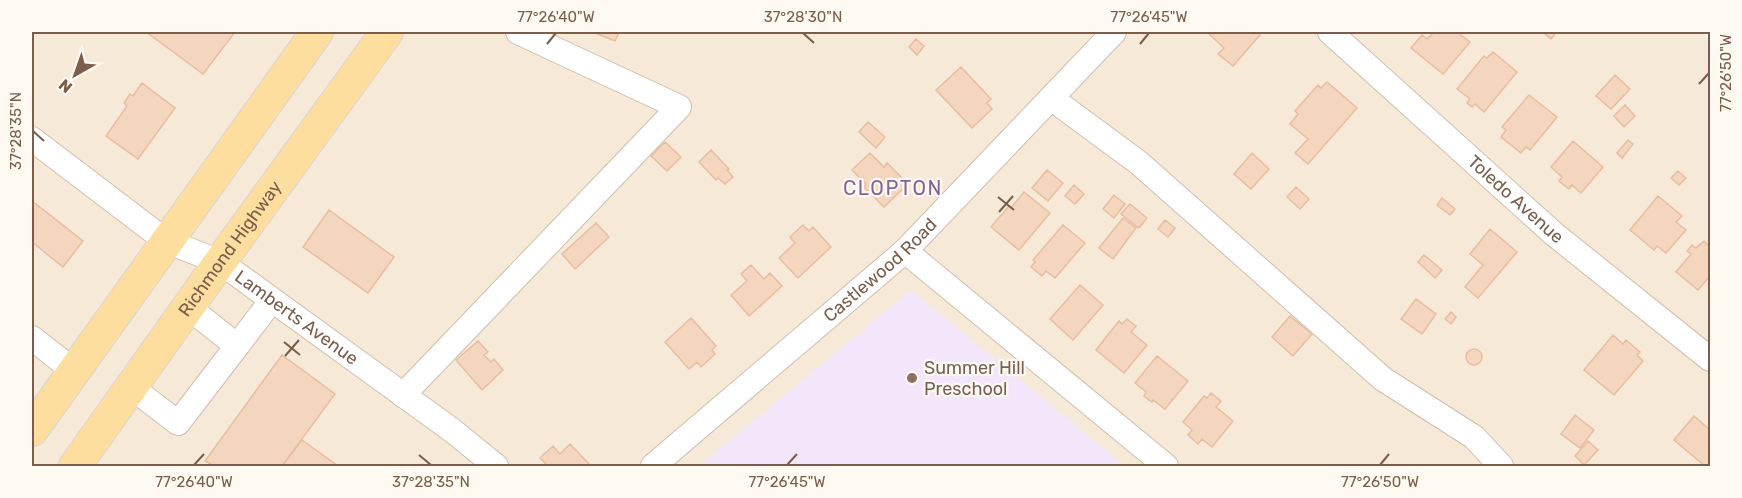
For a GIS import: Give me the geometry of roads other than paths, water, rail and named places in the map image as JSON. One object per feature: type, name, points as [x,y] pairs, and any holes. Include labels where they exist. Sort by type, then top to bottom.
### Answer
[{"type":"main road","points":[[32,430],[317,32]]},
{"type":"main road","name":"Richmond Highway","points":[[75,466],[387,32]]},
{"type":"street","points":[[403,395],[679,107],[518,32]]},
{"type":"street","name":"Castlewood Road","points":[[653,466],[905,251],[1114,32]]},
{"type":"street","name":"Toledo Avenue","points":[[1330,32],[1554,234],[1710,359]]},
{"type":"street","points":[[1051,98],[1139,163],[1383,379],[1474,437],[1501,466]]},
{"type":"street","name":"Lamberts Avenue","points":[[32,139],[166,241],[220,262],[453,431],[495,466]]},
{"type":"street","points":[[905,251],[1167,466]]},
{"type":"street","points":[[131,387],[178,423],[272,300]]},
{"type":"street","points":[[188,307],[237,346]]},
{"type":"street","points":[[32,338],[74,371]]},
{"type":"place","name":"Summer Hill Preschool","points":[[912,378]]},
{"type":"district","name":"CLOPTON","points":[[893,188]]}]
